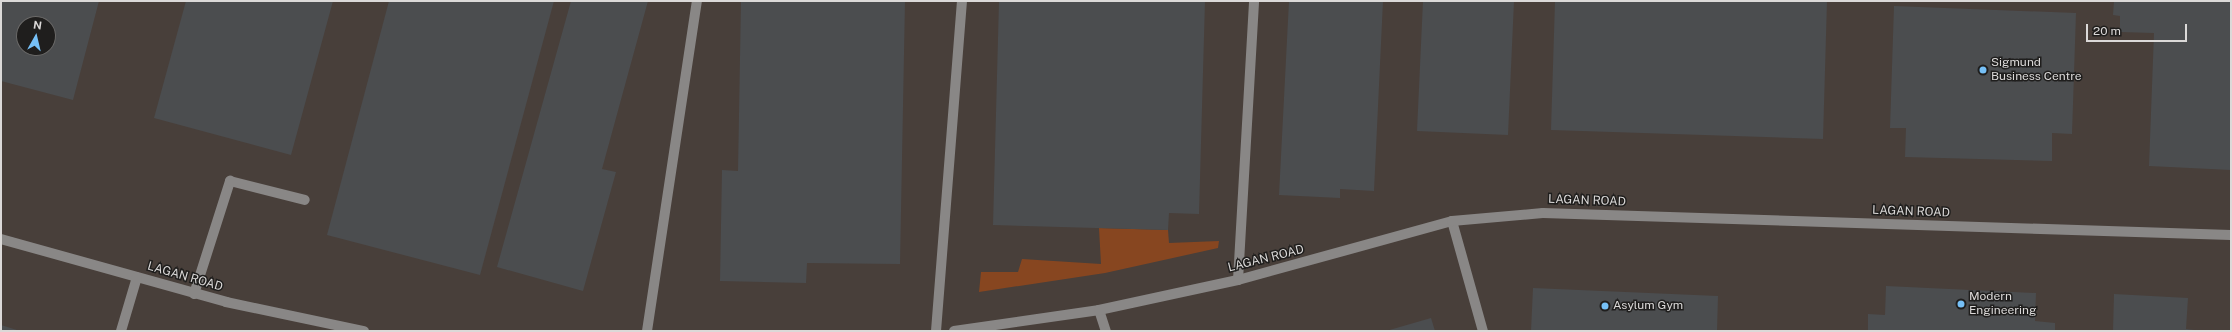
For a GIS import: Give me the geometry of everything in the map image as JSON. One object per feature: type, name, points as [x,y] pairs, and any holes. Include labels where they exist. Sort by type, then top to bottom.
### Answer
[{"type":"street","points":[[647,331],[697,1]]},
{"type":"street","points":[[936,331],[962,1]]},
{"type":"street","points":[[1238,280],[1254,1]]},
{"type":"street","points":[[194,294],[230,181],[305,200]]},
{"type":"street","name":"LAGAN ROAD","points":[[954,331],[1099,310],[1238,280],[1452,222],[1543,213],[2231,235]]},
{"type":"street","points":[[1452,222],[1483,331]]},
{"type":"street","name":"LAGAN ROAD","points":[[1,239],[194,294],[364,331]]},
{"type":"street","points":[[121,331],[137,277]]},
{"type":"street","points":[[1099,310],[1106,331]]},
{"type":"shaded area","points":[[1,1],[2231,1],[2231,331],[1,331]]},
{"type":"shaded area","points":[[1099,228],[1168,230],[1169,243],[1219,241],[1218,248],[1105,273],[979,292],[981,272],[1018,272],[1022,259],[1101,264]]},
{"type":"building","points":[[1,1],[99,1],[73,100],[1,81]]},
{"type":"building","points":[[186,1],[333,1],[291,155],[154,118]]},
{"type":"building","points":[[389,1],[554,1],[480,275],[327,235]]},
{"type":"building","points":[[571,1],[648,1],[602,169],[616,172],[583,291],[497,267]]},
{"type":"building","points":[[741,1],[905,1],[900,264],[807,263],[806,283],[720,281],[722,170],[738,171]]},
{"type":"building","points":[[999,1],[1205,1],[1199,214],[1169,213],[1168,230],[993,225]]},
{"type":"building","points":[[1289,1],[1383,1],[1374,191],[1340,189],[1340,198],[1279,195]]},
{"type":"building","points":[[1423,1],[1514,1],[1508,135],[1417,131]]},
{"type":"building","points":[[1555,1],[1827,1],[1823,139],[1551,130]]},
{"type":"building","points":[[2114,1],[2231,1],[2231,170],[2149,166],[2154,33],[2120,32],[2120,16],[2113,15]]},
{"type":"building","name":"Sigmund Business Centre","points":[[1894,6],[2076,13],[2072,134],[2052,133],[2052,161],[1905,157],[1906,128],[1890,128]]},
{"type":"building","name":"Modern Engineering","points":[[1886,286],[2036,293],[2035,321],[2055,323],[2055,331],[1868,331],[1868,314],[1885,315]]},
{"type":"building","points":[[1533,288],[1718,296],[1717,331],[1531,331]]},
{"type":"building","points":[[2114,294],[2188,298],[2186,329],[2202,331],[2113,331]]},
{"type":"building","points":[[1431,318],[1435,331],[1386,331]]},
{"type":"building","points":[[1,325],[20,331],[1,331]]},
{"type":"place","name":"Sigmund Business Centre","points":[[1983,70]]},
{"type":"place","name":"Modern Engineering","points":[[1961,304]]},
{"type":"place","name":"Asylum Gym","points":[[1605,306]]}]
